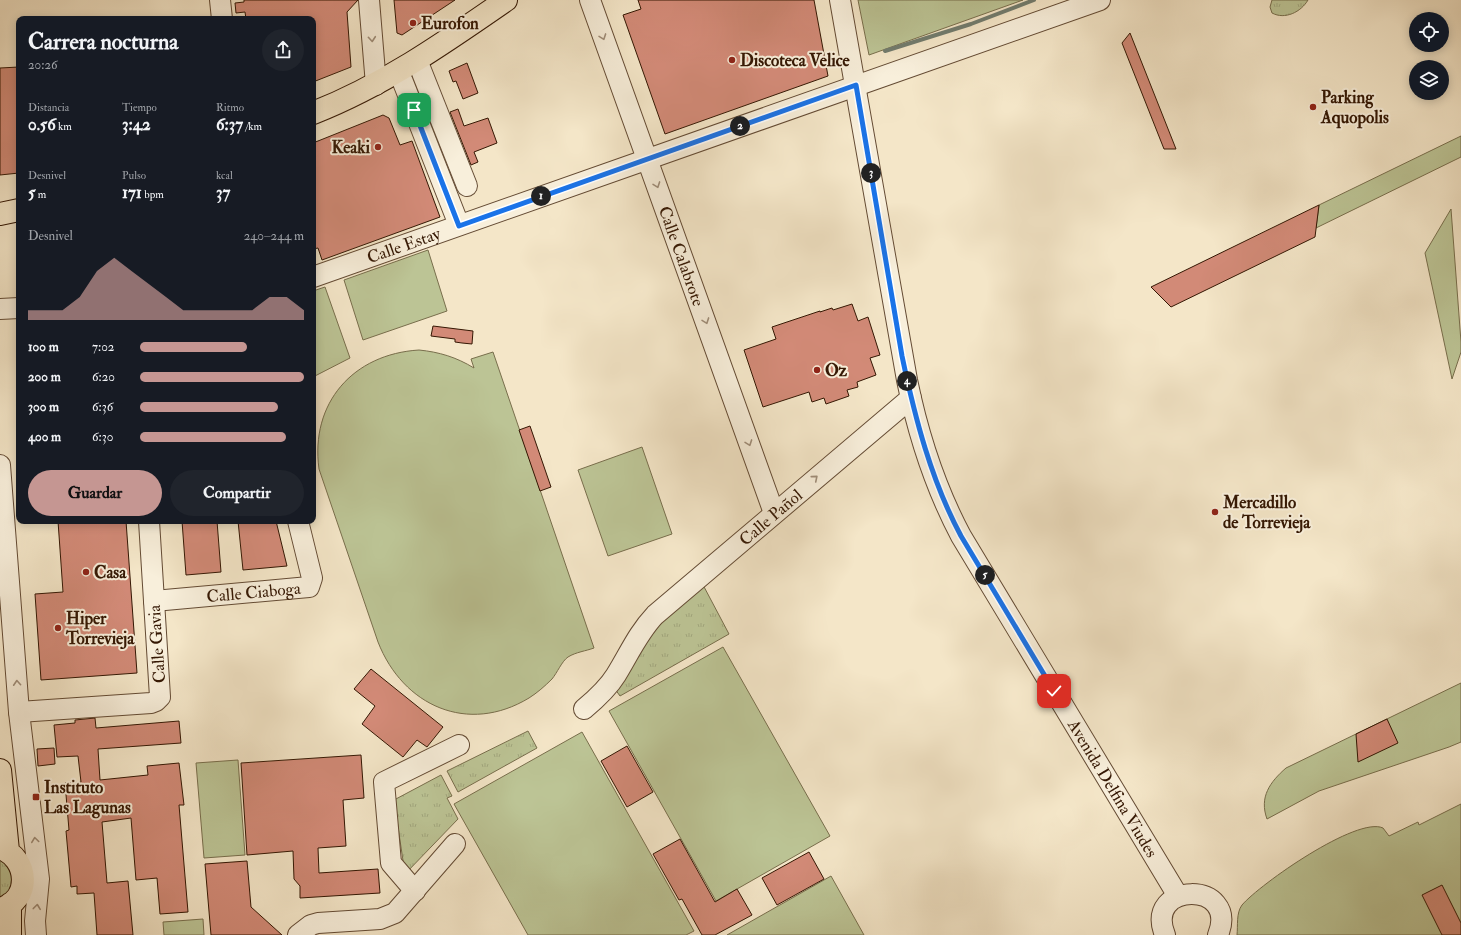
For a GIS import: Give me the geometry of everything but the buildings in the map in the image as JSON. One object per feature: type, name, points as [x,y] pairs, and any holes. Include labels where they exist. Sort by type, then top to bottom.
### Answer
[{"type":"main road","points":[[316,112],[376,85],[399,72],[506,0]]},
{"type":"main road","points":[[0,214],[16,211]]},
{"type":"main road","points":[[0,770],[4,849],[16,857],[21,866],[23,876],[22,887],[18,896],[5,906],[10,935]]},
{"type":"street","points":[[220,0],[222,16]]},
{"type":"street","points":[[369,0],[376,85]]},
{"type":"street","name":"Calle Calabrote","points":[[590,0],[774,513]]},
{"type":"street","name":"Avenida Delfina Viudes","points":[[840,0],[910,398],[932,472],[947,510],[1178,896]]},
{"type":"street","name":"Calle Estay","points":[[316,276],[1100,0]]},
{"type":"street","points":[[417,60],[466,186]]},
{"type":"street","points":[[399,72],[459,226]]},
{"type":"street","points":[[0,309],[16,308]]},
{"type":"street","name":"Calle Pañol","points":[[584,709],[599,696],[615,676],[628,637],[910,398]]},
{"type":"street","points":[[0,465],[19,712],[39,879],[35,922],[36,935]]},
{"type":"street","name":"Calle Gavia","points":[[19,712],[156,701],[161,692],[149,524]]},
{"type":"street","name":"Calle Ciaboga","points":[[154,601],[309,587],[312,578],[299,524]]},
{"type":"street","points":[[416,891],[391,863],[384,782],[459,746]]},
{"type":"street","points":[[298,935],[311,925],[318,923],[380,919],[395,913],[416,891],[455,844]]},
{"type":"street","points":[[1159,932],[1165,909],[1168,904],[1178,896],[1195,893],[1212,900],[1220,915],[1221,922],[1218,935]]},
{"type":"green space","points":[[858,0],[1023,0],[869,55]]},
{"type":"green space","points":[[1272,0],[1308,0],[1297,11],[1292,14],[1282,16],[1272,13],[1270,7]]},
{"type":"green space","points":[[1461,136],[1461,157],[1316,228],[1319,205]]},
{"type":"green space","points":[[1451,209],[1461,342],[1461,352],[1452,379],[1425,253]]},
{"type":"green space","points":[[428,250],[447,311],[363,340],[344,280]]},
{"type":"green space","points":[[325,287],[350,358],[316,375],[316,290]]},
{"type":"green space","points":[[419,350],[447,356],[474,368],[471,359],[493,352],[594,648],[568,657],[552,679],[529,698],[506,709],[483,714],[461,713],[440,708],[421,698],[404,683],[389,664],[378,642],[319,469],[318,445],[322,423],[329,403],[341,386],[356,372],[374,361],[395,354]]},
{"type":"green space","points":[[642,447],[672,534],[608,556],[578,470]]},
{"type":"green space","points":[[702,583],[729,634],[620,696],[615,689],[649,632]]},
{"type":"green space","points":[[723,647],[830,836],[716,901],[609,711]]},
{"type":"green space","points":[[1461,683],[1461,742],[1319,791],[1267,819],[1264,804],[1265,797],[1271,784],[1286,768]]},
{"type":"green space","points":[[528,731],[537,748],[458,792],[447,771]]},
{"type":"green space","points":[[582,732],[694,931],[686,935],[528,935],[454,804]]},
{"type":"green space","points":[[238,760],[245,855],[204,858],[196,763]]},
{"type":"green space","points":[[441,775],[452,796],[447,798],[458,819],[405,874],[394,800]]},
{"type":"green space","points":[[1461,804],[1461,935],[1237,935],[1238,916],[1242,905],[1268,882],[1310,854],[1353,832],[1370,827],[1383,828],[1389,836],[1418,822],[1419,825]]},
{"type":"green space","points":[[0,855],[7,859],[15,885],[0,901]]},
{"type":"green space","points":[[831,876],[864,935],[727,935]]},
{"type":"green space","points":[[203,919],[204,935],[164,935],[163,922]]},
{"type":"waterway","points":[[885,51],[971,24],[1034,0]]},
{"type":"place","name":"Eurofon","points":[[413,23]]},
{"type":"place","name":"Discoteca Velice","points":[[732,60]]},
{"type":"place","name":"Parking Aquopolis","points":[[1313,107]]},
{"type":"place","name":"Keaki","points":[[378,147]]},
{"type":"place","name":"Oz","points":[[817,370]]},
{"type":"place","name":"Mercadillo de Torrevieja","points":[[1215,512]]},
{"type":"place","name":"Casa","points":[[86,572]]},
{"type":"place","name":"Hiper Torrevieja","points":[[58,628]]},
{"type":"place","name":"Instituto Las Lagunas","points":[[36,797]]},
{"type":"route","points":[[414,110],[459,226],[856,85],[910,398],[932,472],[947,510],[961,536],[1054,691]]}]
